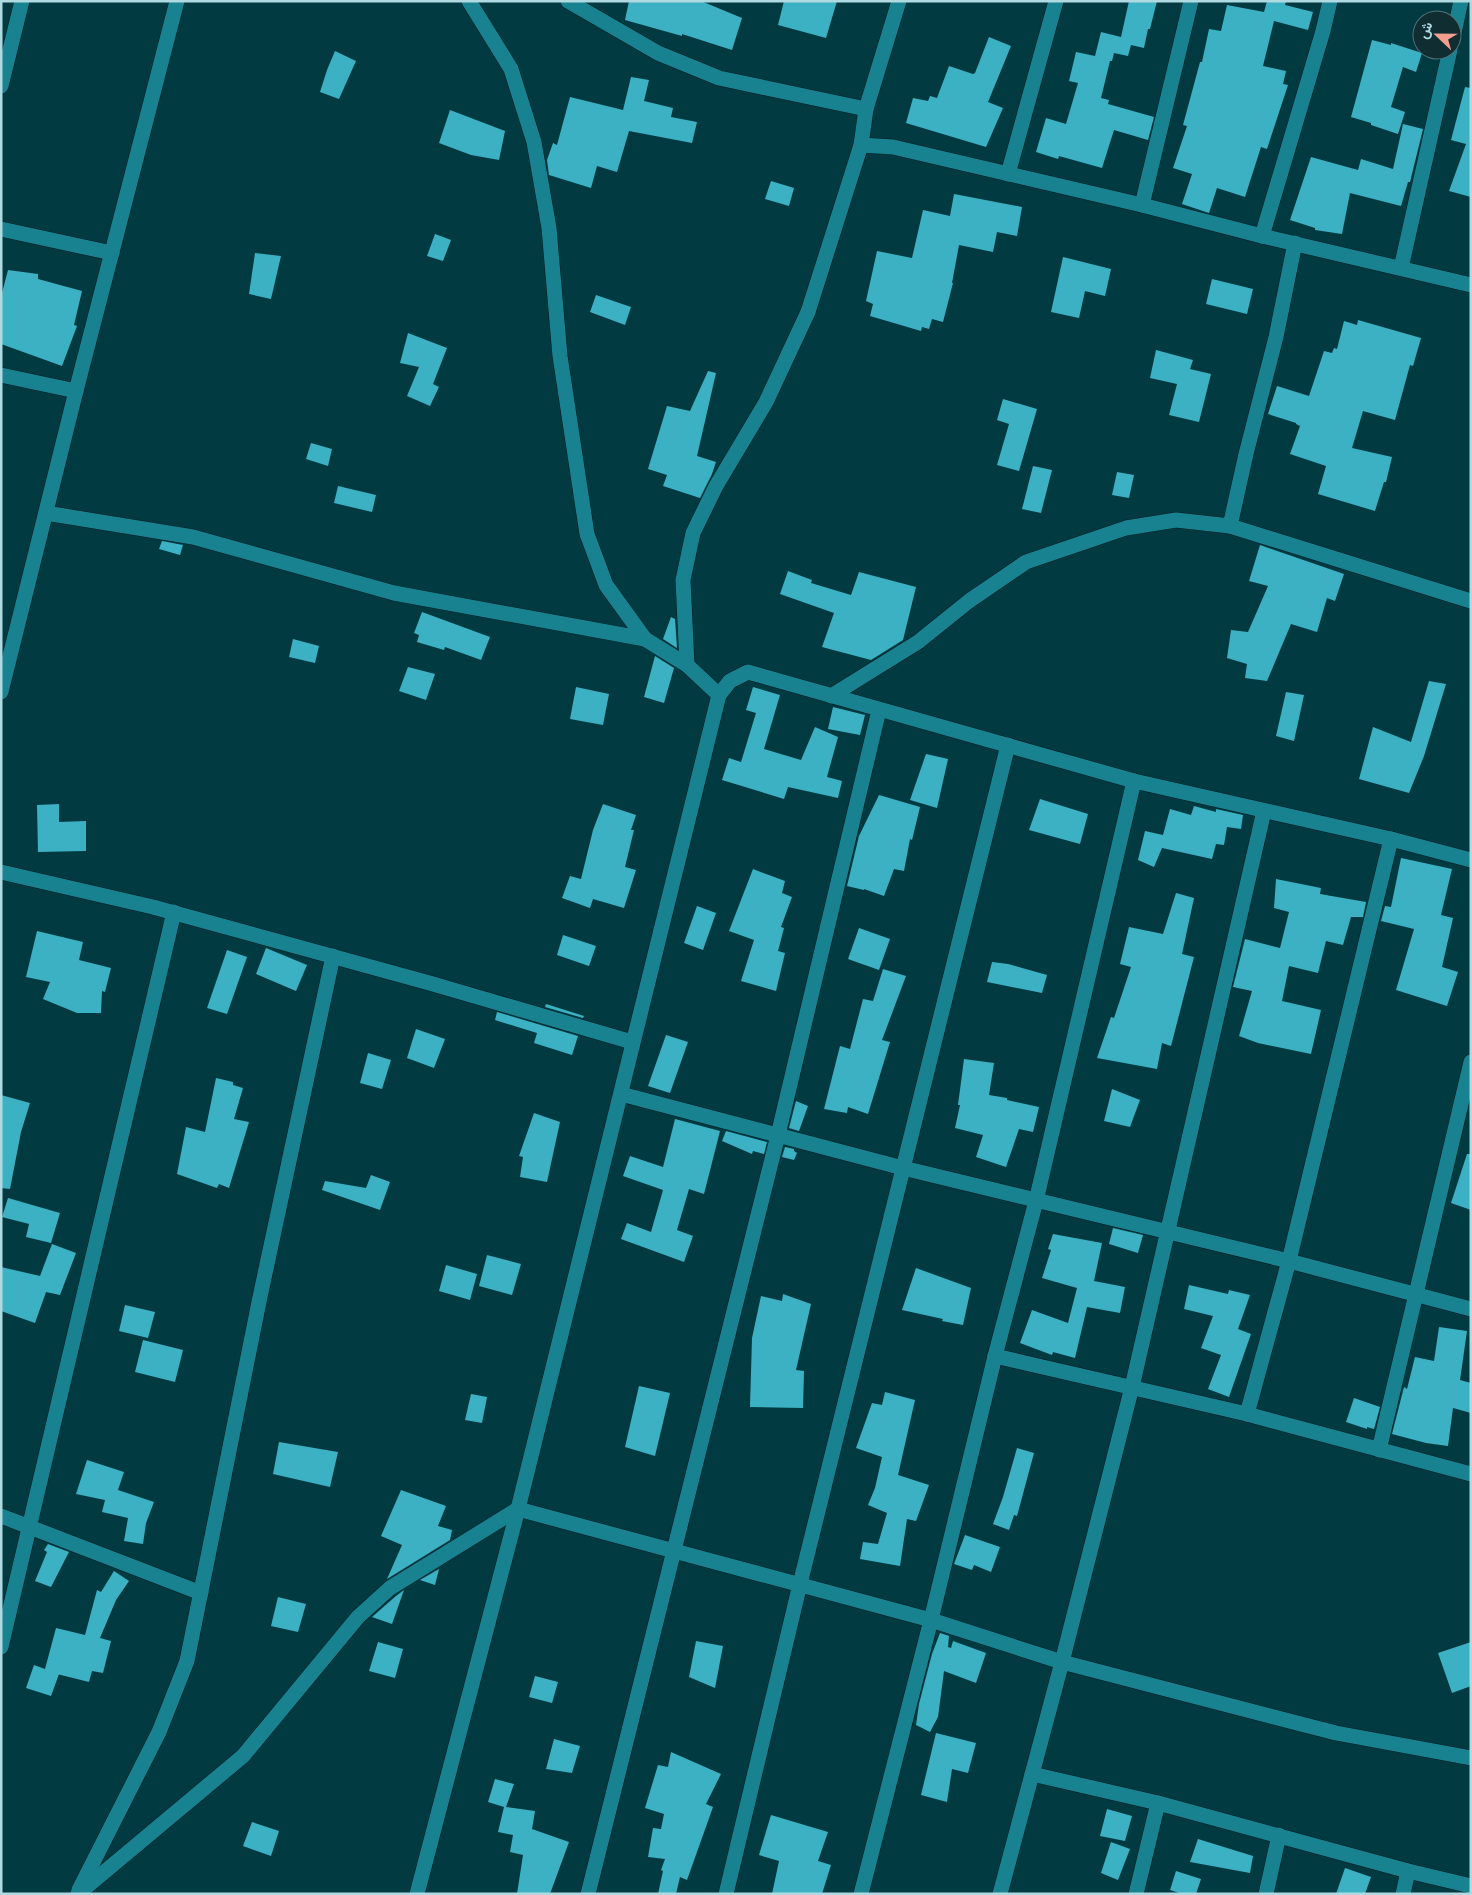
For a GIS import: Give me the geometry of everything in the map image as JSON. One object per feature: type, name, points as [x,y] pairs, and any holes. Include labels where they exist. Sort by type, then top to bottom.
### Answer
[{"type":"street","points":[[1,86],[22,1]]},
{"type":"street","points":[[1,692],[76,391],[177,1]]},
{"type":"street","points":[[469,1],[511,68],[534,142],[549,228],[560,356],[587,534],[606,585],[645,639],[686,665],[719,694]]},
{"type":"street","points":[[568,1],[658,53],[719,78],[866,109]]},
{"type":"street","points":[[686,665],[683,580],[693,533],[716,486],[766,402],[808,312],[862,145],[866,109],[899,1]]},
{"type":"street","points":[[1008,174],[1056,1]]},
{"type":"street","points":[[1142,204],[1191,1]]},
{"type":"street","points":[[1262,236],[1323,31],[1330,1]]},
{"type":"street","points":[[1401,268],[1448,60]]},
{"type":"street","points":[[862,145],[893,147],[1142,204],[1262,236],[1471,285]]},
{"type":"street","points":[[1,228],[112,253]]},
{"type":"street","points":[[1230,526],[1276,337],[1295,243]]},
{"type":"street","points":[[1,375],[76,391]]},
{"type":"street","points":[[46,513],[194,537],[394,593],[645,639]]},
{"type":"street","points":[[831,696],[918,642],[968,601],[1026,562],[1126,528],[1176,520],[1230,526],[1471,601]]},
{"type":"street","points":[[417,1894],[518,1508],[719,694],[730,681],[748,672],[1134,781],[1391,839],[1471,860]]},
{"type":"street","points":[[588,1894],[778,1135],[879,710]]},
{"type":"street","points":[[726,1894],[800,1584],[1008,745]]},
{"type":"street","points":[[861,1894],[931,1620],[995,1356],[1036,1201],[1134,781]]},
{"type":"street","points":[[1000,1894],[1062,1662],[1132,1387],[1264,811]]},
{"type":"street","points":[[1247,1414],[1289,1261],[1391,839]]},
{"type":"street","points":[[1,872],[174,912],[632,1042]]},
{"type":"street","points":[[1,1647],[174,912]]},
{"type":"street","points":[[78,1894],[158,1732],[187,1661],[258,1307],[333,956]]},
{"type":"street","points":[[1379,1450],[1471,1062]]},
{"type":"street","points":[[621,1094],[903,1168],[1289,1261],[1471,1308]]},
{"type":"street","points":[[995,1356],[1247,1414],[1471,1474]]},
{"type":"street","points":[[78,1894],[243,1756],[358,1617],[390,1588],[518,1508],[931,1620],[1062,1662],[1336,1733],[1471,1758]]},
{"type":"street","points":[[1,1516],[201,1593]]},
{"type":"street","points":[[1032,1774],[1158,1803],[1408,1871],[1471,1886]]},
{"type":"street","points":[[1136,1894],[1158,1803]]},
{"type":"street","points":[[1266,1894],[1280,1835]]},
{"type":"street","points":[[1403,1894],[1408,1871]]},
{"type":"building","points":[[629,1],[701,1],[742,18],[732,50],[682,34],[682,36],[625,20]]},
{"type":"building","points":[[784,1],[837,1],[826,38],[778,25]]},
{"type":"building","points":[[1129,1],[1157,1],[1144,48],[1131,45],[1128,56],[1114,53],[1112,61],[1110,61],[1101,98],[1109,100],[1108,104],[1154,117],[1148,140],[1114,130],[1102,168],[1059,156],[1058,159],[1036,152],[1046,118],[1066,124],[1078,83],[1069,81],[1076,52],[1095,56],[1101,32],[1121,37]]},
{"type":"building","points":[[1267,1],[1286,1],[1285,5],[1313,12],[1308,30],[1274,21],[1263,66],[1286,71],[1283,84],[1288,85],[1267,149],[1261,147],[1245,197],[1217,188],[1209,213],[1182,204],[1192,174],[1173,168],[1187,126],[1183,125],[1200,62],[1202,62],[1209,29],[1221,31],[1227,5],[1264,12]]},
{"type":"building","points":[[989,37],[1011,46],[988,102],[1003,108],[986,147],[906,123],[913,98],[928,101],[930,96],[937,98],[949,66],[975,73]]},
{"type":"building","points":[[1372,40],[1391,45],[1391,43],[1412,50],[1412,60],[1420,60],[1416,72],[1403,67],[1391,107],[1405,112],[1398,134],[1351,117]]},
{"type":"building","points":[[335,51],[356,61],[339,99],[320,92]]},
{"type":"building","points":[[631,77],[649,80],[644,101],[673,108],[671,117],[697,122],[692,143],[629,131],[617,172],[597,166],[591,188],[549,175],[547,160],[553,143],[557,145],[570,97],[623,110]]},
{"type":"building","points":[[1465,87],[1471,88],[1471,197],[1449,191],[1466,144],[1451,140]]},
{"type":"building","points":[[450,110],[505,131],[499,160],[471,155],[439,143]]},
{"type":"building","points":[[1403,124],[1423,129],[1410,182],[1408,182],[1401,206],[1350,193],[1342,234],[1315,230],[1315,228],[1290,220],[1311,157],[1358,170],[1361,159],[1393,169]]},
{"type":"building","points":[[771,181],[794,188],[789,206],[765,199]]},
{"type":"building","points":[[954,194],[1022,207],[1017,236],[997,232],[993,252],[959,245],[953,283],[943,322],[932,319],[929,329],[922,327],[921,331],[870,316],[873,304],[866,301],[877,251],[912,258],[923,210],[950,216]]},
{"type":"building","points":[[435,234],[451,240],[443,261],[427,256]]},
{"type":"building","points":[[255,253],[281,256],[271,299],[249,294]]},
{"type":"building","points":[[1063,257],[1111,269],[1105,296],[1085,291],[1079,318],[1051,312]]},
{"type":"building","points":[[8,270],[38,274],[38,279],[82,291],[74,325],[77,326],[62,366],[1,344],[1,297]]},
{"type":"building","points":[[1212,279],[1253,289],[1247,314],[1206,304]]},
{"type":"building","points":[[596,295],[631,307],[625,325],[590,312]]},
{"type":"building","points":[[1358,320],[1421,338],[1413,366],[1410,365],[1395,420],[1363,411],[1352,448],[1392,457],[1386,482],[1384,482],[1375,511],[1318,494],[1326,466],[1290,454],[1300,426],[1268,414],[1277,386],[1309,396],[1324,351],[1332,353],[1334,348],[1337,349],[1344,321],[1357,325]]},
{"type":"building","points":[[408,333],[447,348],[433,384],[439,387],[430,406],[407,396],[419,367],[400,363]]},
{"type":"building","points":[[1156,350],[1193,360],[1190,369],[1211,374],[1199,422],[1169,415],[1177,384],[1150,378]]},
{"type":"building","points":[[708,371],[716,373],[697,456],[716,462],[700,498],[663,486],[667,475],[648,469],[667,406],[690,411]]},
{"type":"building","points":[[1003,399],[1037,409],[1019,471],[997,465],[1009,424],[997,420]]},
{"type":"building","points":[[311,443],[332,449],[328,466],[306,459]]},
{"type":"building","points":[[1033,466],[1052,470],[1041,513],[1022,509]]},
{"type":"building","points":[[1117,472],[1134,475],[1129,498],[1112,495]]},
{"type":"building","points":[[338,486],[376,495],[372,512],[334,503]]},
{"type":"building","points":[[162,541],[183,545],[180,555],[159,549]]},
{"type":"building","points":[[1260,545],[1344,574],[1335,601],[1327,598],[1317,632],[1291,624],[1267,681],[1245,678],[1247,664],[1227,658],[1231,630],[1248,632],[1268,586],[1249,581]]},
{"type":"building","points":[[788,571],[812,580],[811,583],[851,595],[859,572],[916,587],[903,640],[871,660],[822,647],[834,613],[780,594]]},
{"type":"building","points":[[422,612],[490,637],[481,660],[445,647],[444,650],[417,642],[419,635],[414,633]]},
{"type":"building","points":[[671,617],[675,619],[677,648],[663,639]]},
{"type":"building","points":[[293,639],[319,646],[315,663],[289,657]]},
{"type":"building","points":[[655,656],[674,668],[664,703],[644,697]]},
{"type":"building","points":[[408,667],[435,674],[426,700],[399,691]]},
{"type":"building","points":[[1429,681],[1446,684],[1424,756],[1409,793],[1359,779],[1373,727],[1411,742]]},
{"type":"building","points":[[576,687],[609,694],[603,725],[570,719]]},
{"type":"building","points":[[753,687],[780,695],[764,749],[801,760],[815,727],[838,737],[827,777],[842,781],[838,798],[788,787],[784,799],[722,780],[729,758],[741,762],[756,713],[746,710]]},
{"type":"building","points":[[1286,692],[1304,695],[1294,741],[1276,736]]},
{"type":"building","points":[[833,707],[865,715],[860,735],[828,729]]},
{"type":"building","points":[[926,754],[948,759],[937,808],[910,800]]},
{"type":"building","points":[[879,795],[920,807],[912,840],[910,839],[904,871],[894,869],[884,896],[864,889],[847,886],[859,836]]},
{"type":"building","points":[[1040,799],[1088,814],[1080,844],[1029,830]]},
{"type":"building","points":[[59,804],[59,822],[86,821],[86,851],[38,852],[37,805]]},
{"type":"building","points":[[603,804],[636,815],[631,830],[634,830],[625,867],[636,870],[624,908],[593,899],[590,908],[562,898],[570,876],[581,879],[593,830]]},
{"type":"building","points":[[1194,806],[1216,812],[1216,809],[1243,815],[1241,829],[1227,827],[1224,845],[1216,844],[1212,859],[1162,848],[1154,867],[1138,860],[1145,831],[1163,835],[1170,809],[1191,815]]},
{"type":"building","points":[[1401,858],[1452,869],[1441,915],[1453,918],[1442,967],[1458,972],[1447,1006],[1396,990],[1414,929],[1381,921],[1385,906],[1391,907]]},
{"type":"building","points":[[753,869],[785,881],[782,893],[792,897],[781,927],[784,928],[778,951],[785,953],[776,991],[741,981],[754,940],[729,931]]},
{"type":"building","points":[[1276,879],[1321,888],[1320,894],[1366,902],[1363,917],[1351,917],[1343,945],[1326,941],[1318,973],[1289,966],[1282,1001],[1321,1010],[1311,1054],[1258,1043],[1239,1036],[1252,991],[1233,987],[1245,939],[1280,948],[1289,912],[1274,908]]},
{"type":"building","points":[[1176,893],[1194,898],[1182,954],[1194,957],[1171,1046],[1162,1043],[1157,1069],[1097,1058],[1111,1017],[1114,1018],[1131,967],[1120,964],[1129,927],[1163,934]]},
{"type":"building","points":[[697,906],[716,913],[703,950],[684,943]]},
{"type":"building","points":[[859,928],[890,939],[879,970],[848,959]]},
{"type":"building","points":[[37,931],[83,942],[79,960],[111,968],[105,992],[102,991],[101,1013],[77,1013],[43,999],[50,982],[26,977]]},
{"type":"building","points":[[563,935],[596,946],[589,966],[557,955]]},
{"type":"building","points":[[266,948],[307,965],[296,991],[256,974]]},
{"type":"building","points":[[227,950],[247,957],[227,1014],[207,1008]]},
{"type":"building","points":[[992,962],[1008,964],[1047,975],[1042,993],[987,982]]},
{"type":"building","points":[[883,969],[906,976],[882,1040],[890,1042],[868,1114],[848,1107],[847,1113],[824,1109],[840,1046],[850,1049],[863,999],[873,1001]]},
{"type":"building","points":[[546,1004],[584,1016],[583,1018],[545,1007]]},
{"type":"building","points":[[497,1012],[578,1036],[572,1055],[534,1043],[537,1033],[495,1020]]},
{"type":"building","points":[[416,1029],[445,1039],[434,1068],[407,1058]]},
{"type":"building","points":[[666,1035],[688,1042],[670,1093],[648,1086]]},
{"type":"building","points":[[368,1053],[391,1060],[382,1089],[360,1083]]},
{"type":"building","points":[[964,1059],[994,1063],[989,1095],[1039,1107],[1033,1132],[1019,1129],[1006,1167],[976,1157],[983,1135],[955,1128],[960,1105],[958,1105]]},
{"type":"building","points":[[216,1078],[233,1082],[233,1085],[243,1088],[234,1119],[249,1122],[229,1188],[219,1184],[217,1188],[177,1174],[186,1127],[205,1132]]},
{"type":"building","points":[[1112,1089],[1140,1100],[1130,1127],[1104,1121]]},
{"type":"building","points":[[1,1095],[30,1103],[21,1132],[10,1189],[1,1188]]},
{"type":"building","points":[[796,1101],[808,1106],[799,1131],[789,1128]]},
{"type":"building","points":[[534,1113],[560,1122],[547,1182],[520,1177],[523,1157],[519,1156]]},
{"type":"building","points":[[675,1119],[720,1131],[704,1194],[689,1189],[677,1230],[693,1236],[684,1262],[621,1239],[627,1223],[651,1232],[663,1190],[623,1176],[630,1156],[663,1167]]},
{"type":"building","points":[[726,1131],[767,1142],[764,1154],[753,1151],[752,1154],[722,1141]]},
{"type":"building","points":[[785,1147],[794,1149],[797,1153],[794,1160],[782,1157]]},
{"type":"building","points":[[1467,1154],[1471,1154],[1471,1210],[1451,1203]]},
{"type":"building","points":[[371,1175],[390,1182],[380,1210],[322,1190],[325,1181],[366,1188]]},
{"type":"building","points":[[8,1198],[60,1213],[51,1243],[26,1237],[29,1224],[2,1217]]},
{"type":"building","points":[[1113,1228],[1143,1235],[1138,1253],[1109,1244]]},
{"type":"building","points":[[1053,1234],[1102,1243],[1094,1281],[1125,1287],[1120,1313],[1087,1307],[1075,1358],[1053,1352],[1052,1355],[1020,1343],[1032,1310],[1068,1323],[1077,1288],[1042,1278],[1051,1250],[1048,1249]]},
{"type":"building","points":[[52,1244],[76,1253],[60,1295],[46,1292],[35,1323],[1,1311],[1,1267],[40,1276]]},
{"type":"building","points":[[487,1255],[521,1264],[512,1295],[479,1286]]},
{"type":"building","points":[[446,1265],[477,1274],[470,1300],[439,1291]]},
{"type":"building","points":[[916,1268],[971,1288],[963,1325],[902,1310]]},
{"type":"building","points":[[1189,1285],[1228,1294],[1229,1290],[1250,1295],[1238,1329],[1251,1334],[1229,1397],[1208,1389],[1221,1355],[1201,1348],[1213,1316],[1184,1309]]},
{"type":"building","points":[[783,1294],[811,1304],[796,1370],[804,1371],[803,1408],[750,1407],[752,1338],[761,1296],[782,1301]]},
{"type":"building","points":[[125,1305],[155,1312],[148,1338],[119,1331]]},
{"type":"building","points":[[1439,1327],[1467,1331],[1460,1380],[1471,1383],[1471,1413],[1453,1408],[1448,1446],[1426,1443],[1392,1434],[1404,1387],[1407,1389],[1415,1357],[1434,1361]]},
{"type":"building","points":[[143,1340],[183,1350],[175,1382],[135,1372]]},
{"type":"building","points":[[639,1386],[670,1393],[655,1456],[625,1447]]},
{"type":"building","points":[[885,1392],[915,1400],[898,1475],[929,1485],[916,1521],[907,1519],[900,1566],[860,1559],[863,1542],[878,1544],[887,1513],[868,1505],[875,1488],[882,1457],[856,1448],[872,1403],[882,1405]]},
{"type":"building","points":[[471,1394],[487,1397],[482,1423],[465,1420]]},
{"type":"building","points":[[1354,1398],[1380,1407],[1374,1429],[1367,1427],[1367,1429],[1346,1422]]},
{"type":"building","points":[[279,1442],[338,1452],[330,1487],[273,1474]]},
{"type":"building","points":[[1017,1448],[1034,1453],[1017,1516],[1014,1515],[1009,1530],[993,1524]]},
{"type":"building","points":[[87,1460],[124,1472],[118,1490],[154,1502],[146,1523],[143,1544],[124,1541],[128,1518],[102,1512],[105,1500],[76,1494]]},
{"type":"building","points":[[401,1490],[446,1506],[438,1526],[452,1530],[450,1540],[387,1579],[402,1545],[381,1536]]},
{"type":"building","points":[[965,1535],[1000,1547],[991,1572],[974,1565],[972,1570],[954,1564]]},
{"type":"building","points":[[48,1544],[69,1552],[51,1587],[35,1581],[47,1552],[44,1550]]},
{"type":"building","points":[[439,1569],[435,1585],[420,1580]]},
{"type":"building","points":[[114,1571],[129,1581],[116,1600],[100,1638],[111,1641],[103,1673],[92,1671],[89,1682],[59,1674],[51,1696],[26,1688],[34,1665],[45,1669],[56,1628],[85,1635],[97,1590],[101,1592]]},
{"type":"building","points":[[404,1590],[392,1624],[372,1617],[396,1596]]},
{"type":"building","points":[[278,1597],[306,1604],[298,1632],[271,1626]]},
{"type":"building","points":[[940,1633],[949,1636],[948,1647],[951,1648],[953,1641],[986,1653],[976,1683],[944,1671],[938,1717],[930,1732],[916,1725],[919,1704],[932,1654]]},
{"type":"building","points":[[696,1641],[723,1646],[715,1688],[689,1677]]},
{"type":"building","points":[[378,1642],[403,1649],[395,1678],[369,1671]]},
{"type":"building","points":[[1471,1642],[1471,1686],[1452,1693],[1438,1653]]},
{"type":"building","points":[[535,1676],[558,1682],[552,1703],[529,1697]]},
{"type":"building","points":[[936,1733],[976,1743],[968,1773],[952,1769],[947,1802],[921,1795]]},
{"type":"building","points":[[554,1739],[580,1746],[572,1773],[546,1769]]},
{"type":"building","points":[[671,1752],[721,1774],[706,1804],[713,1807],[687,1880],[680,1877],[676,1894],[658,1894],[663,1871],[661,1870],[665,1859],[648,1857],[653,1828],[661,1829],[664,1814],[645,1808],[658,1765],[668,1767]]},
{"type":"building","points":[[495,1779],[514,1784],[506,1807],[535,1811],[532,1829],[569,1842],[550,1894],[517,1894],[523,1855],[510,1852],[513,1835],[498,1832],[504,1807],[488,1802]]},
{"type":"building","points":[[1107,1809],[1132,1816],[1125,1841],[1100,1836]]},
{"type":"building","points":[[771,1815],[828,1832],[818,1861],[831,1865],[822,1894],[772,1894],[779,1861],[759,1855]]},
{"type":"building","points":[[252,1822],[279,1831],[271,1856],[243,1846]]},
{"type":"building","points":[[1198,1839],[1253,1856],[1250,1873],[1190,1862]]},
{"type":"building","points":[[1111,1842],[1130,1849],[1118,1880],[1101,1873]]},
{"type":"building","points":[[1345,1868],[1371,1877],[1365,1894],[1336,1894]]},
{"type":"building","points":[[1176,1871],[1201,1879],[1196,1894],[1182,1894],[1170,1890]]}]
